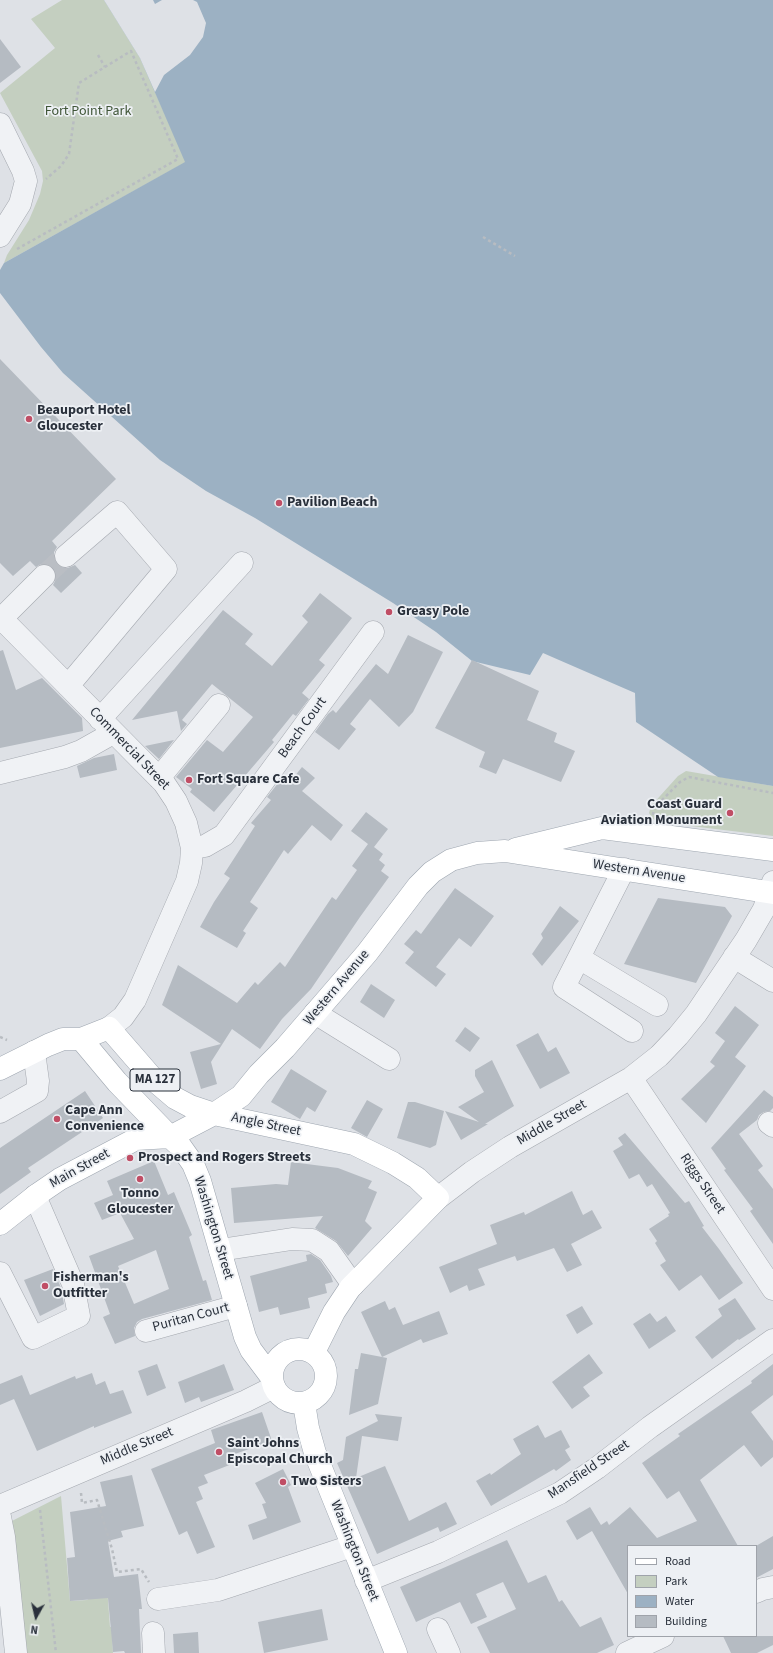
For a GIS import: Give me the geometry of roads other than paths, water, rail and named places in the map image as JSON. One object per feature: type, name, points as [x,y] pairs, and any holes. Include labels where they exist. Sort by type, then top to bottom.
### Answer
[{"type":"main road","name":"Western Avenue","points":[[170,1137],[214,1114],[241,1096],[259,1074],[285,1048],[367,953],[418,886],[441,865],[462,856],[476,853],[505,851],[602,828],[773,850]]},
{"type":"main road","name":"Western Avenue","points":[[505,851],[624,870],[772,889]]},
{"type":"main road","name":"Commercial Street","points":[[0,1069],[63,1039],[81,1039],[109,1028]]},
{"type":"main road","name":"Angle Street","points":[[109,1028],[150,1075],[175,1098],[190,1106],[214,1114],[354,1144],[393,1163],[416,1178],[438,1198]]},
{"type":"main road","name":"Washington Street","points":[[81,1039],[117,1082],[181,1147],[193,1164],[200,1180],[245,1337],[251,1350],[273,1382]]},
{"type":"main road","points":[[136,1139],[137,1122],[150,1075]]},
{"type":"main road","name":"Main Street","points":[[0,1224],[35,1196],[60,1179],[136,1139],[170,1137]]},
{"type":"main road","name":"Middle Street","points":[[314,1352],[334,1312],[353,1285],[438,1198]]},
{"type":"main road","points":[[297,1348],[314,1352],[324,1364],[327,1372],[324,1389],[312,1400],[304,1403],[295,1403],[286,1400],[279,1394],[273,1382],[275,1361],[288,1350],[297,1348]]},
{"type":"main road","name":"Washington Street","points":[[304,1403],[314,1453],[396,1653]]},
{"type":"street","points":[[0,124],[23,171],[26,181],[7,243]]},
{"type":"street","points":[[66,556],[117,512],[166,569],[68,686]]},
{"type":"street","points":[[0,773],[65,757],[81,751],[107,726],[242,563]]},
{"type":"street","points":[[1,618],[44,576]]},
{"type":"street","name":"Commercial Street","points":[[1,618],[159,778],[176,801],[186,823],[192,848],[191,863],[187,881],[135,1000],[123,1018],[109,1028]]},
{"type":"street","name":"Beach Court","points":[[192,848],[212,843],[224,835],[373,632]]},
{"type":"street","points":[[159,778],[219,705]]},
{"type":"street","points":[[624,870],[564,987],[632,1031]]},
{"type":"street","name":"Middle Street","points":[[438,1198],[472,1172],[510,1147],[631,1078],[659,1056],[696,1014],[758,920],[772,889]]},
{"type":"street","points":[[734,957],[773,981]]},
{"type":"street","points":[[579,958],[657,1005]]},
{"type":"street","points":[[315,1013],[389,1059]]},
{"type":"street","points":[[0,1112],[37,1091],[38,1081],[34,1052]]},
{"type":"street","name":"Riggs Street","points":[[631,1078],[773,1289]]},
{"type":"street","points":[[0,1273],[33,1338],[79,1316],[74,1284],[35,1196]]},
{"type":"street","points":[[220,1250],[292,1239],[312,1240],[329,1251],[353,1285]]},
{"type":"street","name":"Puritan Court","points":[[146,1331],[236,1306]]},
{"type":"street","name":"Mansfield Street","points":[[366,1581],[438,1552],[560,1493],[597,1468],[650,1427],[773,1340]]},
{"type":"street","name":"Middle Street","points":[[0,1506],[246,1401],[273,1382]]},
{"type":"street","points":[[0,1517],[4,1537],[16,1653]]},
{"type":"street","points":[[158,1599],[218,1590],[352,1546]]},
{"type":"street","points":[[757,1592],[773,1587]]},
{"type":"street","points":[[438,1629],[449,1653]]},
{"type":"street","points":[[627,1653],[661,1637]]},
{"type":"water","points":[[104,0],[773,0],[773,786],[718,777],[636,722],[635,693],[543,653],[530,675],[472,661],[436,632],[393,603],[255,518],[206,491],[160,460],[63,373],[0,293],[0,270],[4,263],[185,162],[140,58]]},
{"type":"tunnel","points":[[44,576],[66,556]]},
{"type":"place","name":"Beauport Hotel Gloucester","points":[[29,419]]},
{"type":"place","name":"Pavilion Beach","points":[[279,503]]},
{"type":"place","name":"Greasy Pole","points":[[389,612]]},
{"type":"place","name":"Fort Square Cafe","points":[[189,780]]},
{"type":"place","name":"Coast Guard Aviation Monument","points":[[730,813]]},
{"type":"place","name":"Cape Ann Convenience","points":[[57,1119]]},
{"type":"place","name":"Prospect and Rogers Streets","points":[[130,1158]]},
{"type":"place","name":"Tonno Gloucester","points":[[140,1179]]},
{"type":"place","name":"Fisherman's Outfitter","points":[[45,1286]]},
{"type":"place","name":"Saint Johns Episcopal Church","points":[[219,1452]]},
{"type":"place","name":"Two Sisters","points":[[283,1482]]},
{"type":"park label","name":"Fort Point Park","points":[[88,112]]}]
